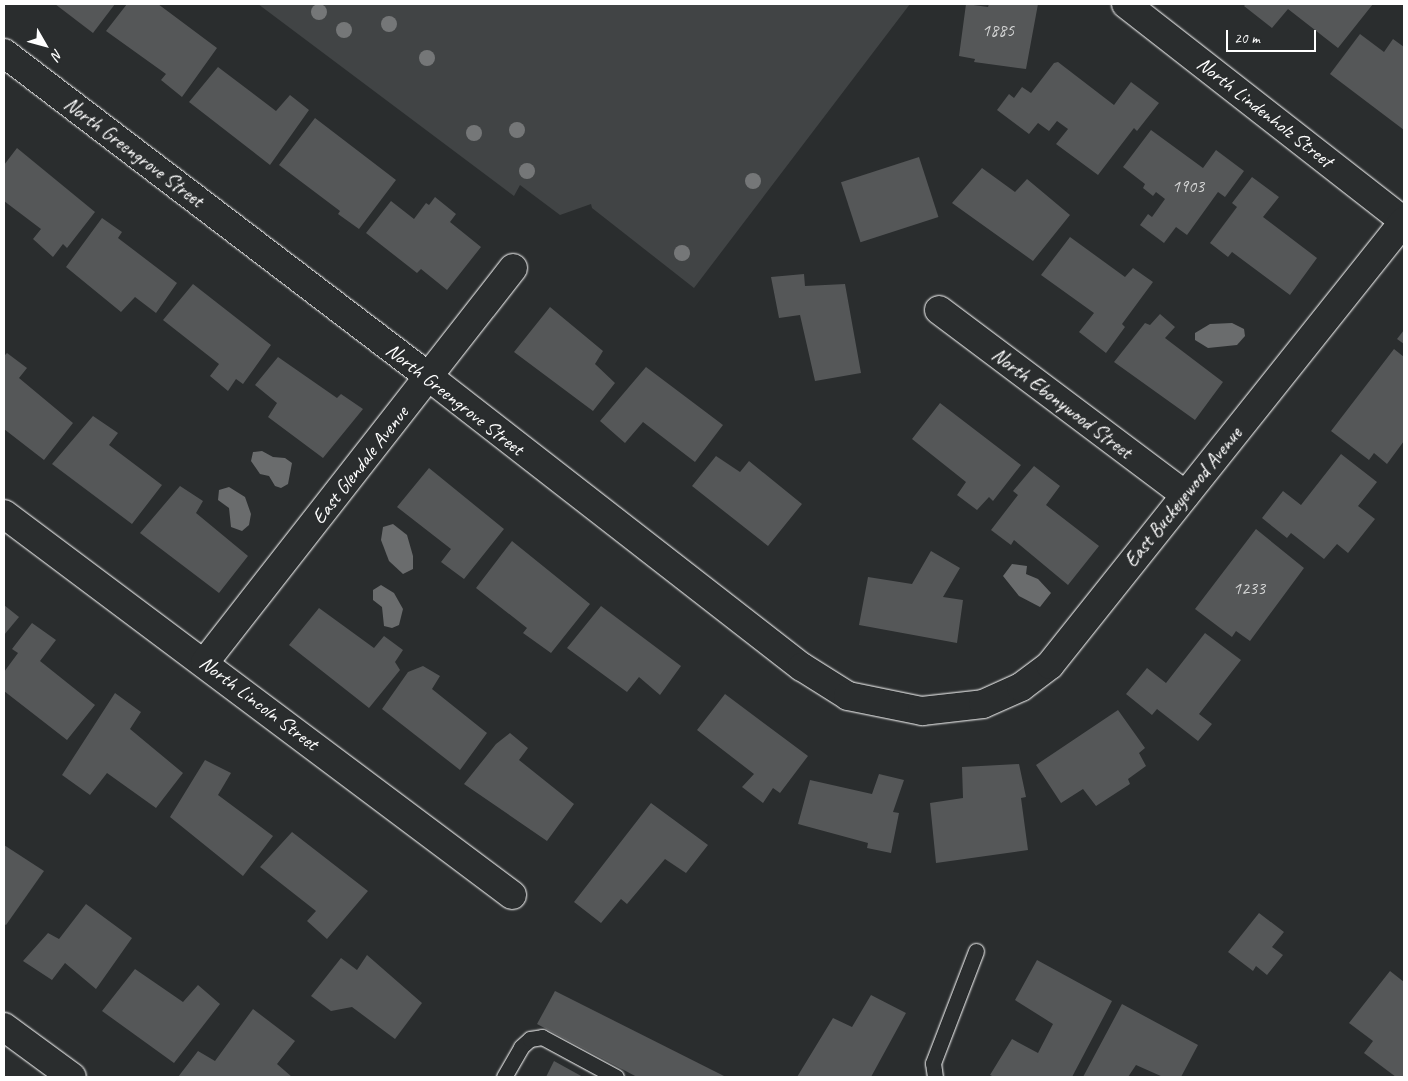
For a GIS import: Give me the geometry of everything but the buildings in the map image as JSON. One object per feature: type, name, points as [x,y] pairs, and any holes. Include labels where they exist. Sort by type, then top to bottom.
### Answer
[{"type":"street","name":"North Lindenholz Street","points":[[1126,4],[1404,221]]},
{"type":"street","name":"North Greengrove Street","points":[[4,53],[429,377],[802,667],[848,696],[922,711]]},
{"type":"street","name":"East Buckeyewood Avenue","points":[[922,711],[983,704],[1021,687],[1050,665],[1404,221]]},
{"type":"street","name":"East Glendale Avenue","points":[[205,662],[513,268]]},
{"type":"street","name":"North Ebonywood Street","points":[[939,310],[1185,495]]},
{"type":"street","name":"North Lincoln Street","points":[[4,514],[205,662],[512,895]]},
{"type":"street","points":[[4,1027],[72,1077]]},
{"type":"lane","points":[[935,1077],[933,1063],[976,951]]},
{"type":"lane","points":[[504,1077],[520,1047],[530,1039],[542,1037],[616,1077]]},
{"type":"shaded area","points":[[258,4],[910,4],[694,288],[592,208],[591,204],[560,215],[520,185],[514,196]]},
{"type":"shaded area","points":[[1232,323],[1244,329],[1245,336],[1237,345],[1208,348],[1195,340],[1195,333],[1210,324]]},
{"type":"shaded area","points":[[262,451],[273,457],[285,458],[292,463],[288,484],[281,488],[275,486],[269,476],[260,474],[251,461],[253,452]]},
{"type":"shaded area","points":[[229,487],[245,497],[251,514],[249,525],[242,531],[231,527],[229,508],[218,500],[219,490]]},
{"type":"shaded area","points":[[393,524],[407,535],[413,556],[413,569],[403,574],[389,561],[381,540],[383,527]]},
{"type":"shaded area","points":[[1012,564],[1027,566],[1026,574],[1038,579],[1051,593],[1040,607],[1019,596],[1003,576]]},
{"type":"shaded area","points":[[381,585],[394,593],[403,609],[399,625],[392,628],[384,626],[382,607],[373,600],[373,590]]}]
